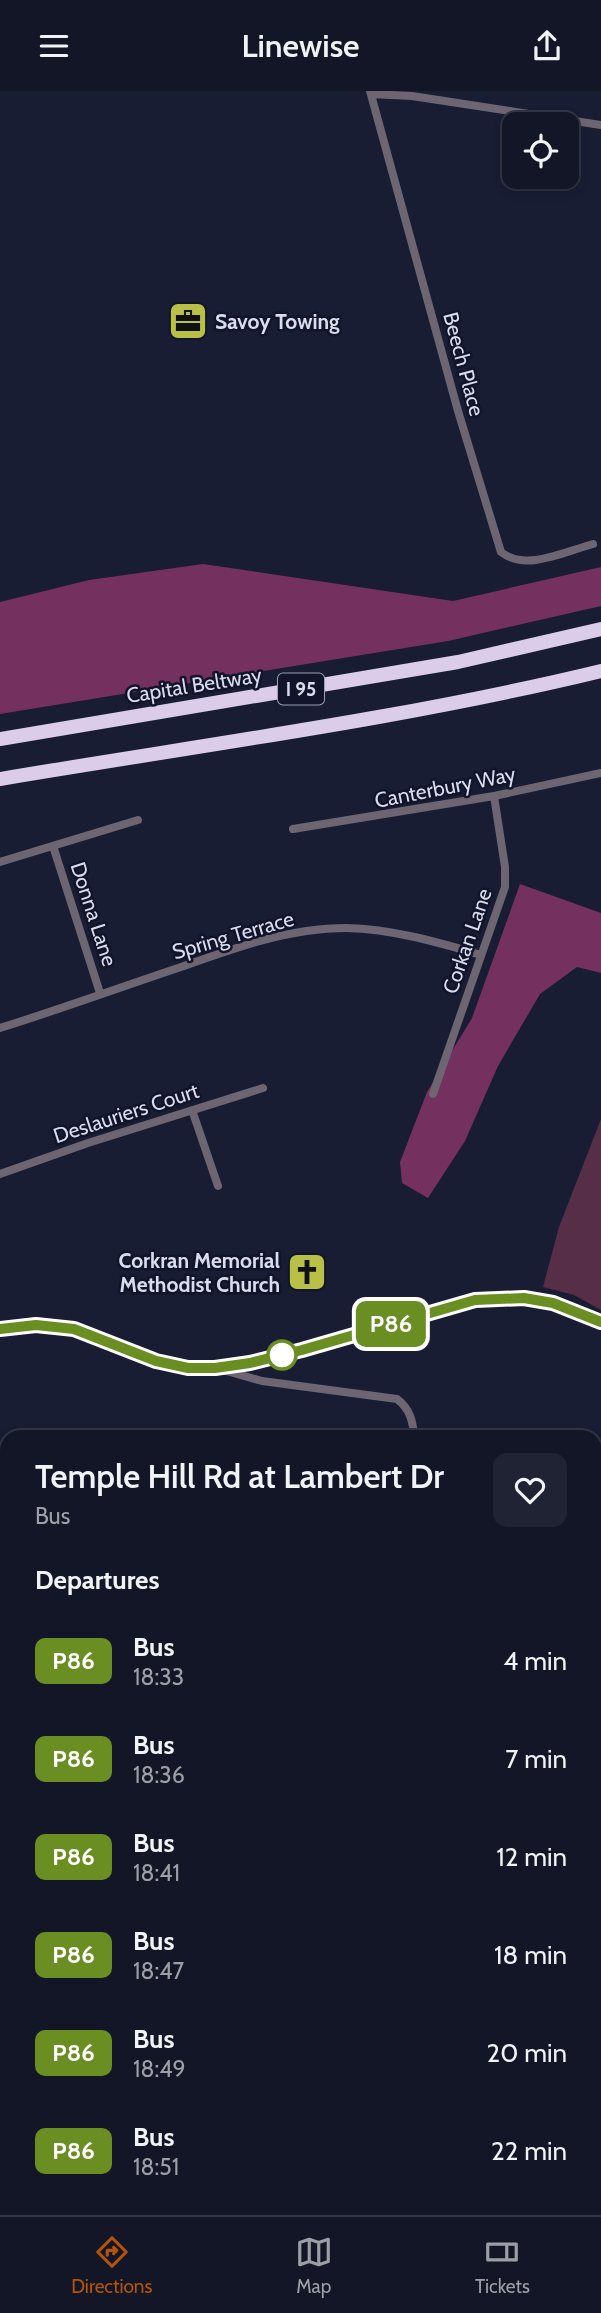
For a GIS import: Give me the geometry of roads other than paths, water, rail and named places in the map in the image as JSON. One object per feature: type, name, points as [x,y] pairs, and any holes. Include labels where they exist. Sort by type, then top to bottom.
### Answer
[{"type":"highway","name":"Capital Beltway","points":[[0,739],[446,664],[601,629]]},
{"type":"highway","name":"I 95","points":[[0,779],[417,710],[601,671]]},
{"type":"main road","points":[[0,1329],[36,1325],[74,1329],[156,1361],[188,1368],[215,1368],[250,1363],[302,1350],[475,1300],[524,1298],[553,1303],[601,1322]]},
{"type":"street","points":[[370,92],[601,125]]},
{"type":"street","name":"Beech Place","points":[[370,92],[459,414],[502,552],[509,558],[531,561],[593,544]]},
{"type":"street","name":"Canterbury Way","points":[[293,829],[494,796],[601,773]]},
{"type":"street","name":"Corkan Lane","points":[[433,1094],[498,914],[505,887],[506,867],[494,796]]},
{"type":"street","points":[[0,862],[138,820]]},
{"type":"street","name":"Donna Lane","points":[[53,846],[100,993]]},
{"type":"street","name":"Spring Terrace","points":[[0,1028],[271,938],[306,932],[345,928],[380,931],[481,955]]},
{"type":"street","name":"Deslauriers Court","points":[[0,1174],[263,1088]]},
{"type":"street","points":[[192,1110],[218,1186]]},
{"type":"street","points":[[215,1368],[262,1381],[397,1399],[406,1406],[413,1430]]},
{"type":"place","name":"Savoy Towing","points":[[188,321]]},
{"type":"place","name":"Corkran Memorial Methodist Church","points":[[307,1272]]}]
